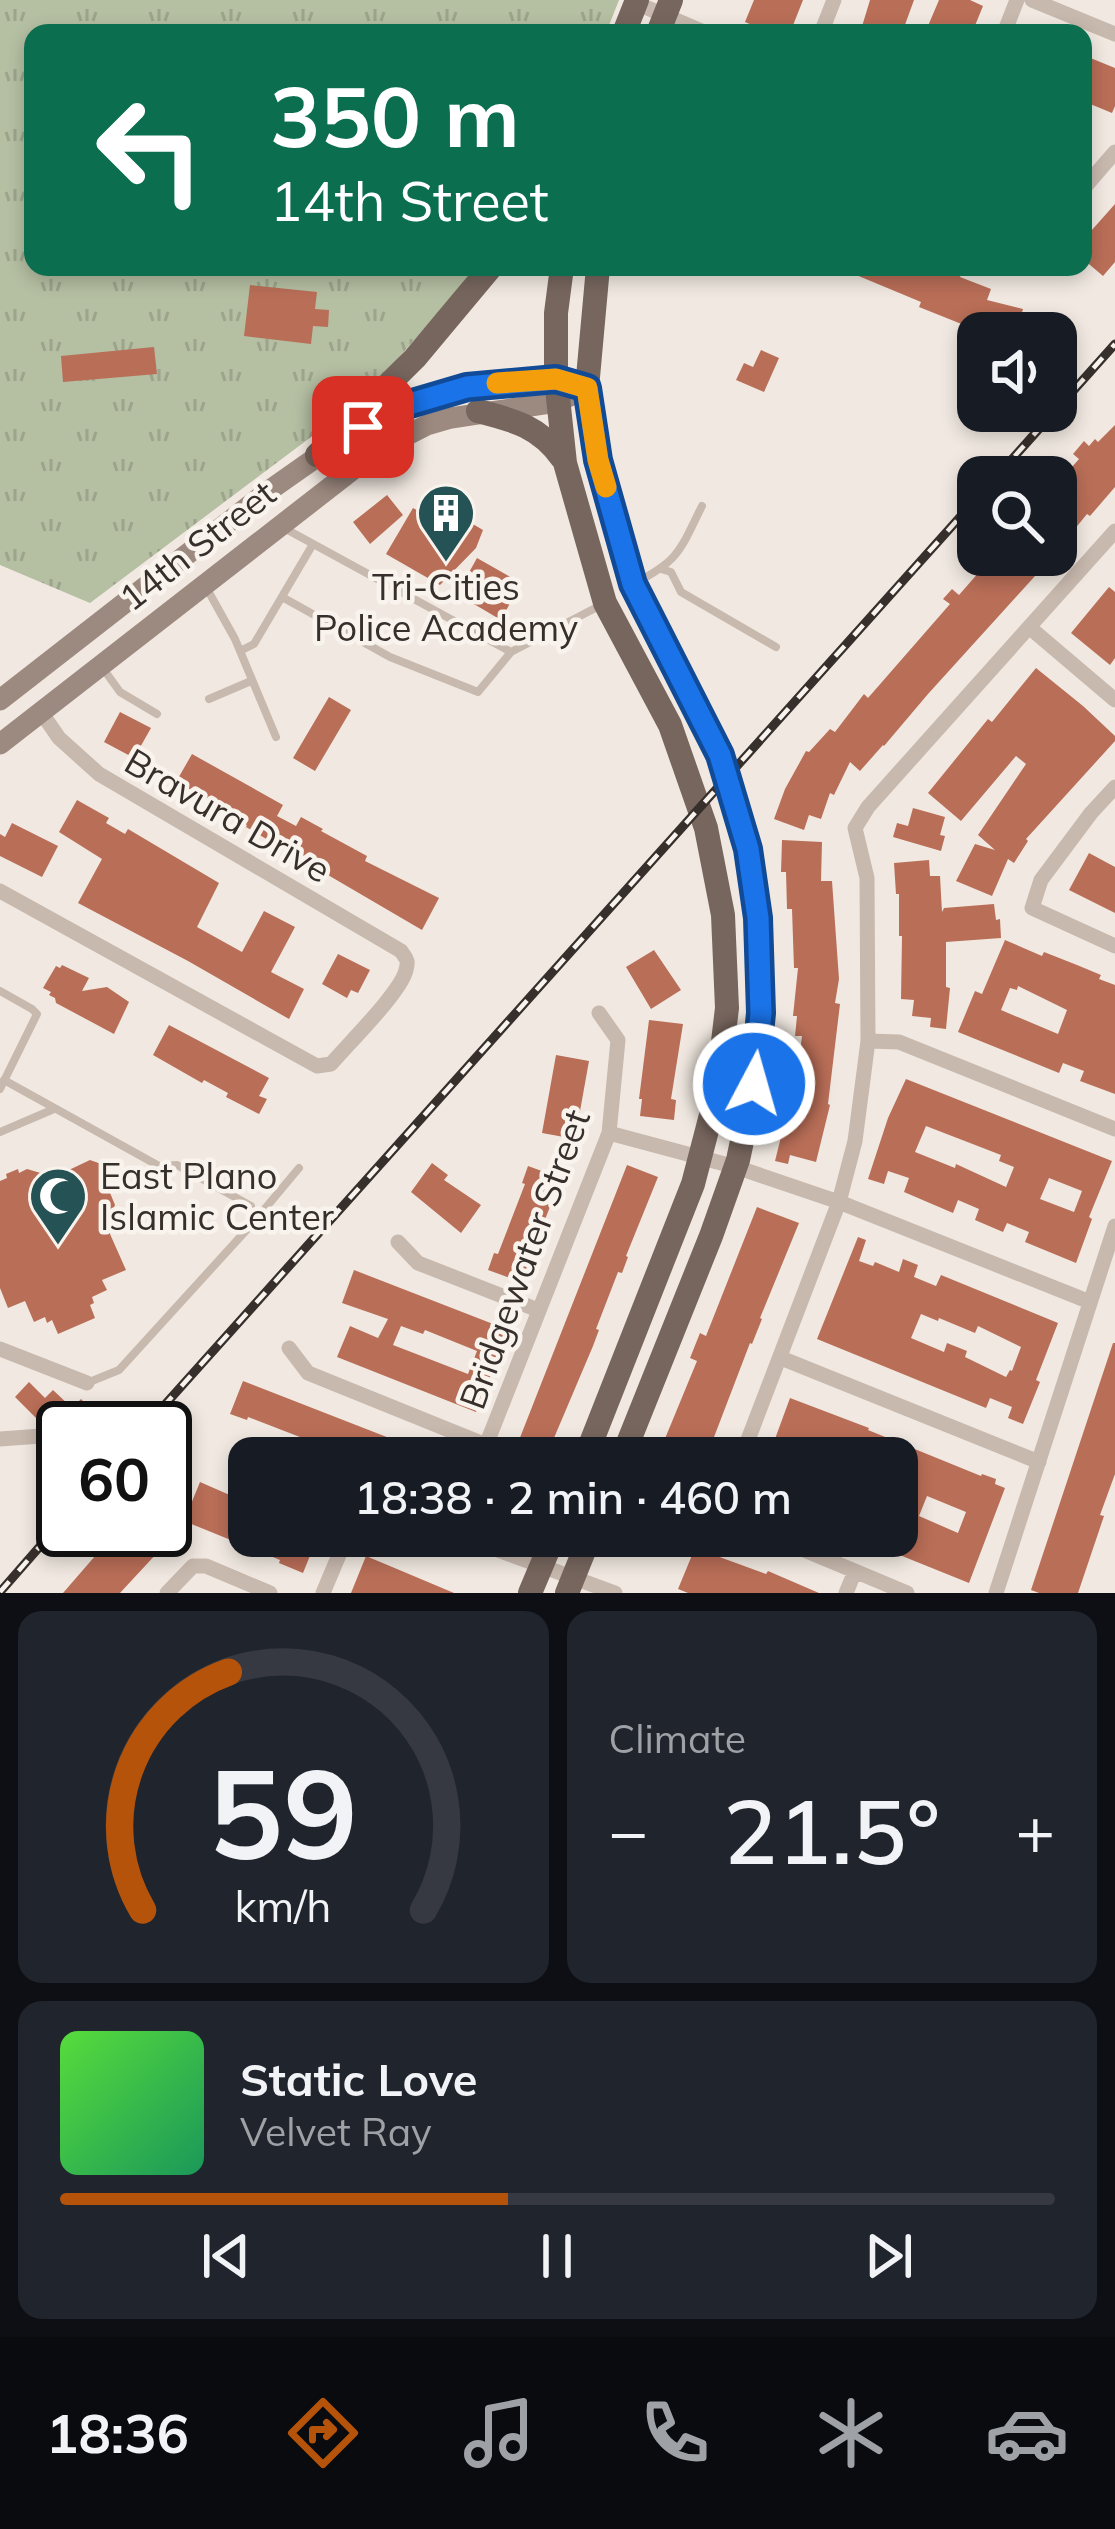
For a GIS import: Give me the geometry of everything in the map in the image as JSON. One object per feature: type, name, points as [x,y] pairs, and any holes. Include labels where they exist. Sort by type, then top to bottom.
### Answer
[{"type":"main road","points":[[317,455],[415,358],[483,276]]},
{"type":"main road","points":[[561,276],[557,390],[565,463],[604,603],[670,725],[706,828],[723,914],[727,1008],[717,1092],[701,1158],[593,1437]]},
{"type":"main road","points":[[597,276],[587,388],[598,460],[633,584],[720,755],[748,849],[758,918],[761,1013],[754,1084],[736,1167],[631,1437]]},
{"type":"main road","name":"14th Street","points":[[0,700],[317,455],[388,413],[467,387],[587,388]]},
{"type":"main road","name":"14th Street","points":[[0,744],[389,443],[427,425],[557,390]]},
{"type":"main road","points":[[478,412],[525,424],[545,437],[565,463]]},
{"type":"main road","points":[[604,603],[633,584]]},
{"type":"main road","points":[[144,589],[164,615]]},
{"type":"main road","points":[[530,1593],[545,1557]]},
{"type":"main road","points":[[571,1585],[582,1557]]},
{"type":"street","points":[[1032,0],[1091,24]]},
{"type":"street","points":[[636,2],[664,16]]},
{"type":"street","points":[[1092,179],[1115,152]]},
{"type":"street","points":[[749,1437],[839,1202],[855,1141],[868,1041],[867,878],[855,828],[868,807],[1115,531]]},
{"type":"street","points":[[1029,627],[1115,700]]},
{"type":"street","name":"Bravura Drive","points":[[0,891],[316,1066],[331,1064],[399,985],[407,969],[401,951],[99,774],[59,738],[41,712]]},
{"type":"street","points":[[1115,787],[1041,880],[1032,908],[1115,946]]},
{"type":"street","name":"Bridgewater Street","points":[[490,1437],[609,1133],[618,1040],[598,1013]]},
{"type":"street","points":[[868,1041],[899,1042],[1115,1129]]},
{"type":"street","points":[[609,1133],[736,1167],[839,1202],[1090,1301]]},
{"type":"street","points":[[996,1593],[1115,1226]]},
{"type":"street","points":[[398,1242],[418,1263],[538,1310]]},
{"type":"street","points":[[289,1348],[308,1373],[451,1437]]},
{"type":"street","points":[[0,1349],[87,1383]]},
{"type":"street","points":[[781,1358],[1039,1462]]},
{"type":"street","points":[[0,1439],[36,1436]]},
{"type":"street","points":[[323,1593],[338,1557]]},
{"type":"street","points":[[519,1557],[542,1565],[571,1585],[615,1593]]},
{"type":"street","points":[[821,1557],[907,1593]]},
{"type":"street","points":[[167,1593],[193,1566],[206,1566],[270,1593]]},
{"type":"street","points":[[846,1593],[855,1571]]},
{"type":"lane","points":[[633,584],[678,554],[702,506]]},
{"type":"lane","points":[[279,526],[512,652]]},
{"type":"lane","points":[[240,651],[254,644],[313,544]]},
{"type":"lane","points":[[661,569],[670,572],[681,592],[776,646]]},
{"type":"lane","points":[[204,584],[240,651],[276,737]]},
{"type":"lane","points":[[281,597],[390,657],[478,692],[512,652],[604,603]]},
{"type":"lane","points":[[101,666],[120,692],[157,715]]},
{"type":"lane","points":[[209,699],[251,681]]},
{"type":"lane","points":[[0,991],[37,1014],[2,1085],[55,1108],[159,1166],[177,1165],[251,1206],[252,1224]]},
{"type":"lane","points":[[0,1132],[55,1108]]},
{"type":"lane","points":[[87,1383],[119,1370],[299,1168]]},
{"type":"green space","points":[[0,0],[619,0],[610,24],[24,24],[24,276],[468,276],[391,366],[335,419],[90,603],[0,565]]},
{"type":"building","points":[[754,0],[803,0],[794,24],[745,22]]},
{"type":"building","points":[[870,0],[914,0],[905,24],[863,24]]},
{"type":"building","points":[[939,0],[970,0],[983,6],[976,24],[929,24]]},
{"type":"building","points":[[1092,59],[1115,68],[1112,113],[1092,105]]},
{"type":"building","points":[[1115,204],[1115,262],[1103,276],[1092,267],[1092,230]]},
{"type":"building","points":[[859,276],[960,276],[991,289],[987,300],[1023,309],[957,312],[957,322],[919,307],[921,302]]},
{"type":"building","points":[[250,285],[317,292],[315,309],[329,310],[328,327],[313,326],[311,344],[244,336]]},
{"type":"building","points":[[154,347],[157,374],[63,382],[61,356]]},
{"type":"building","points":[[761,350],[779,358],[764,392],[736,380],[744,363],[753,367]]},
{"type":"building","points":[[1115,425],[1115,487],[1077,526],[1079,459],[1073,454],[1084,441],[1089,446],[1095,439],[1098,442]]},
{"type":"building","points":[[387,495],[403,515],[370,544],[353,522]]},
{"type":"building","points":[[413,508],[457,532],[466,520],[483,530],[476,548],[440,585],[386,554]]},
{"type":"building","points":[[477,558],[521,583],[501,620],[457,594]]},
{"type":"building","points":[[976,576],[1035,576],[860,771],[850,762],[834,795],[830,793],[821,819],[809,815],[804,830],[774,819],[806,751],[830,729],[835,732],[864,694],[868,698],[950,604],[943,599],[952,589],[959,595]]},
{"type":"building","points":[[1109,587],[1115,592],[1115,658],[1110,665],[1071,633]]},
{"type":"building","points":[[1036,668],[1083,706],[1115,741],[1026,839],[1014,863],[1008,859],[992,896],[956,881],[975,844],[995,850],[978,835],[1026,764],[1016,756],[961,821],[928,793]]},
{"type":"building","points":[[329,697],[351,710],[315,771],[293,758]]},
{"type":"building","points":[[120,712],[151,728],[134,758],[104,742]]},
{"type":"building","points":[[192,754],[283,805],[277,816],[296,826],[301,817],[367,856],[365,861],[439,898],[422,930],[176,782]]},
{"type":"building","points":[[77,800],[109,818],[106,823],[125,834],[128,829],[219,883],[197,927],[242,952],[264,911],[295,927],[271,972],[304,989],[289,1019],[78,903],[102,859],[59,832]]},
{"type":"building","points":[[913,808],[945,817],[941,851],[893,837],[897,823],[908,826]]},
{"type":"building","points":[[12,823],[58,846],[42,877],[0,856],[0,834],[5,837]]},
{"type":"building","points":[[782,840],[822,842],[821,881],[832,881],[839,979],[835,1003],[840,1004],[830,1105],[816,1162],[790,1155],[788,1164],[775,1161],[785,1121],[778,1119],[790,1059],[799,1060],[802,1036],[795,1036],[798,968],[794,968],[786,872],[781,872]]},
{"type":"building","points":[[1089,853],[1115,867],[1115,913],[1069,890]]},
{"type":"building","points":[[929,860],[930,876],[940,876],[942,912],[944,908],[994,904],[996,920],[1000,919],[1001,938],[946,942],[946,987],[950,988],[946,1029],[930,1027],[931,1018],[912,1016],[914,1000],[901,999],[902,936],[894,863]]},
{"type":"building","points":[[1005,940],[1077,965],[1115,985],[1115,1094],[1080,1081],[1084,1071],[1063,1063],[1059,1073],[958,1032],[975,991],[982,994]],"holes":[[[1018,986],[1067,1010],[1058,1034],[1001,1010],[1010,988],[1017,990]]]},
{"type":"building","points":[[654,950],[681,990],[651,1009],[626,967]]},
{"type":"building","points":[[338,954],[370,970],[358,993],[351,990],[347,998],[322,984]]},
{"type":"building","points":[[56,966],[89,978],[82,991],[107,987],[129,1002],[114,1034],[56,1003],[43,988]]},
{"type":"building","points":[[649,1020],[683,1024],[671,1099],[676,1100],[674,1120],[640,1116]]},
{"type":"building","points":[[169,1025],[269,1078],[259,1096],[267,1099],[259,1114],[153,1055]]},
{"type":"building","points":[[556,1055],[589,1061],[575,1139],[542,1133]]},
{"type":"building","points":[[906,1079],[1112,1161],[1076,1263],[1025,1242],[1029,1232],[1007,1223],[1003,1232],[975,1220],[979,1209],[958,1200],[953,1213],[904,1192],[909,1178],[888,1171],[884,1184],[868,1179]],"holes":[[[926,1126],[1001,1155],[999,1161],[1014,1167],[1006,1187],[915,1152]],[[1049,1178],[1082,1191],[1074,1212],[1040,1199]]]},
{"type":"building","name":"East Plano Islamic Center","points":[[90,1160],[104,1165],[110,1182],[106,1183],[115,1205],[106,1225],[126,1270],[102,1280],[107,1290],[92,1297],[90,1305],[95,1318],[58,1334],[52,1320],[47,1323],[45,1317],[34,1322],[25,1301],[8,1308],[0,1288],[0,1181],[18,1169],[19,1173],[27,1169],[54,1177]]},
{"type":"building","points":[[432,1163],[448,1175],[444,1180],[481,1205],[461,1233],[411,1192]]},
{"type":"building","points":[[627,1165],[658,1177],[554,1437],[520,1437]]},
{"type":"building","points":[[528,1166],[561,1178],[521,1282],[488,1270],[525,1184]]},
{"type":"building","points":[[757,1207],[799,1223],[714,1437],[666,1437],[697,1361],[690,1358],[700,1333],[706,1336]]},
{"type":"building","points":[[858,1237],[866,1240],[859,1261],[899,1272],[903,1259],[918,1265],[914,1277],[936,1286],[941,1275],[1058,1323],[1023,1424],[1008,1418],[1012,1407],[990,1398],[986,1408],[817,1339]],"holes":[[[921,1314],[975,1333],[978,1326],[1021,1347],[1012,1371],[1006,1377],[965,1357],[967,1351],[947,1343],[944,1352],[911,1338]]]},
{"type":"building","points":[[354,1270],[506,1329],[476,1412],[337,1357],[350,1326],[378,1338],[388,1319],[342,1303]],"holes":[[[401,1326],[423,1334],[425,1330],[477,1351],[468,1374],[393,1345]]]},
{"type":"building","points":[[1113,1343],[1115,1474],[1100,1515],[1104,1516],[1078,1593],[1039,1593],[1031,1590]]},
{"type":"building","points":[[243,1381],[387,1437],[300,1437],[230,1414]]},
{"type":"building","points":[[29,1382],[45,1398],[53,1390],[65,1401],[36,1401],[36,1418],[15,1397]]},
{"type":"building","points":[[790,1398],[885,1437],[776,1437]]},
{"type":"building","points":[[918,1450],[996,1479],[995,1484],[1005,1488],[969,1583],[905,1557],[918,1557]],"holes":[[[927,1496],[966,1512],[958,1533],[919,1516]]]},
{"type":"building","points":[[200,1482],[228,1494],[228,1539],[192,1524],[192,1502]]},
{"type":"building","points":[[94,1557],[153,1557],[120,1593],[63,1593]]},
{"type":"building","points":[[273,1557],[309,1557],[303,1573]]},
{"type":"building","points":[[368,1557],[454,1593],[351,1593]]},
{"type":"building","points":[[691,1557],[720,1557],[819,1593],[688,1593],[678,1589]]},
{"type":"railway","points":[[1077,387],[1115,344]]},
{"type":"railway","points":[[1015,456],[1036,432]]},
{"type":"railway","points":[[168,1401],[957,520]]},
{"type":"railway","points":[[0,1592],[36,1551]]},
{"type":"slow traffic","points":[[497,383],[556,379],[587,388],[606,487]]},
{"type":"place","name":"Tri-Cities Police Academy","points":[[446,564]]},
{"type":"place","name":"East Plano Islamic Center","points":[[58,1247]]},
{"type":"route","points":[[363,427],[426,397],[467,387],[556,379],[587,388],[598,460],[633,584],[720,755],[748,849],[758,918],[761,1013],[754,1084]]}]
